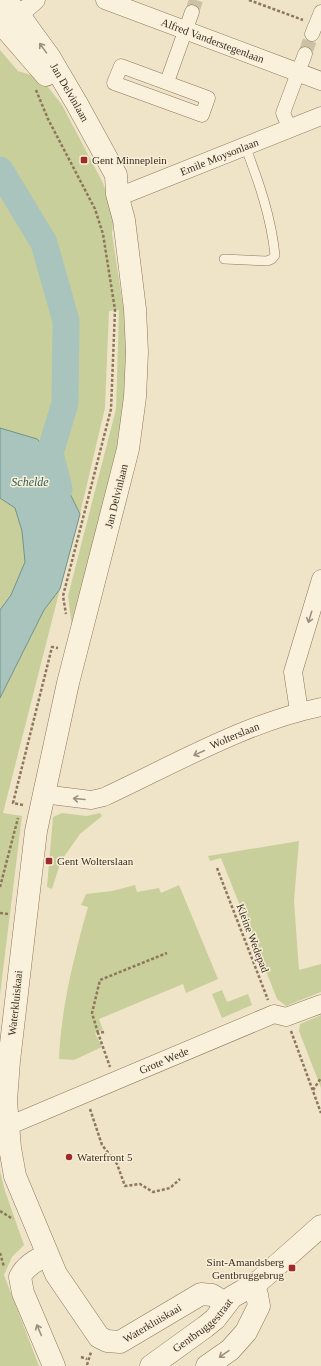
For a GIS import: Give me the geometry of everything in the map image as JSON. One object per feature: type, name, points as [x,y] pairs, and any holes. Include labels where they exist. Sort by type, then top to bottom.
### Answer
[{"type":"street","name":"Jan Delvinlaan","points":[[5,0],[50,58],[116,175],[118,195],[124,220],[135,309],[138,352],[135,396],[128,449],[68,683],[35,796]]},
{"type":"street","name":"Alfred Vanderstegenlaan","points":[[105,0],[321,81]]},
{"type":"street","points":[[167,82],[192,12]]},
{"type":"street","points":[[314,30],[321,12]]},
{"type":"street","name":"Jan Delvinlaan","points":[[0,22],[48,77],[67,108],[106,180],[118,195]]},
{"type":"street","points":[[290,129],[283,113],[305,54]]},
{"type":"street","points":[[121,66],[167,82],[208,98],[202,115],[114,83],[121,66]]},
{"type":"street","name":"Emile Moysonlaan","points":[[118,195],[321,116]]},
{"type":"street","points":[[299,711],[293,672],[321,579]]},
{"type":"street","name":"Wolterslaan","points":[[35,796],[91,800],[104,797],[248,730],[299,711],[321,707]]},
{"type":"street","name":"Waterkluiskaai","points":[[35,796],[36,831],[10,1054],[6,1101],[15,1176],[56,1274],[94,1332],[99,1337],[107,1341],[120,1342],[201,1294],[212,1295],[225,1303]]},
{"type":"street","name":"Grote Wede","points":[[8,1126],[115,1080],[280,1015],[321,1004]]},
{"type":"street","name":"Gentbruggestraat","points":[[152,1366],[191,1339],[210,1323],[225,1303],[232,1297],[253,1285],[321,1226]]},
{"type":"street","points":[[47,1255],[37,1259],[28,1266],[20,1277],[23,1293],[54,1366]]},
{"type":"street","points":[[207,1366],[230,1350],[246,1332],[259,1306],[253,1285]]},
{"type":"street","points":[[225,1303],[239,1339]]},
{"type":"lane","points":[[224,259],[267,261],[275,255],[266,204],[245,146]]},
{"type":"path","points":[[249,0],[314,30]]},
{"type":"path","points":[[35,87],[48,120],[95,209],[103,234],[115,310],[111,408],[63,596],[66,620]]},
{"type":"path","points":[[24,806],[13,803],[52,647],[65,649]]},
{"type":"path","points":[[21,811],[24,806],[35,796]]},
{"type":"path","points":[[0,887],[19,816]]},
{"type":"path","name":"Kleine Wedepad","points":[[217,868],[313,1091],[321,1113]]},
{"type":"path","points":[[0,913],[8,914]]},
{"type":"path","points":[[115,1080],[92,1013],[100,980],[167,953]]},
{"type":"path","points":[[98,1033],[104,1032]]},
{"type":"path","points":[[313,1091],[321,1078]]},
{"type":"path","points":[[84,1093],[102,1145],[117,1164],[125,1186],[140,1184],[153,1192],[170,1188],[180,1179]]},
{"type":"path","points":[[81,1357],[87,1359]]},
{"type":"path","points":[[83,1366],[87,1364],[87,1366]]},
{"type":"green space","points":[[0,50],[18,71],[41,78],[62,105],[103,183],[114,215],[112,234],[123,306],[128,313],[130,353],[120,447],[73,636],[68,596],[116,409],[119,310],[109,311],[105,408],[80,514],[50,453],[0,429]]},
{"type":"green space","points":[[0,498],[15,508],[22,531],[25,562],[11,595],[0,610]]},
{"type":"green space","points":[[60,589],[3,813],[22,816],[0,995],[0,698],[44,610]]},
{"type":"green space","points":[[62,813],[86,816],[100,813],[102,816],[80,834],[61,861],[52,889],[47,887],[53,817]]},
{"type":"green space","points":[[299,841],[294,901],[299,970],[321,964],[321,992],[286,1006],[277,999],[221,858],[210,861],[208,856]]},
{"type":"green space","points":[[135,885],[137,892],[159,888],[161,893],[179,885],[218,979],[186,993],[183,984],[99,1019],[103,1030],[95,1033],[102,1047],[74,1060],[59,1059],[65,1001],[88,907],[81,905],[86,894],[112,891]]},
{"type":"green space","points":[[222,990],[227,1002],[248,994],[252,1005],[222,1018],[212,994]]},
{"type":"green space","points":[[321,1015],[321,1088],[299,1031],[300,1024]]},
{"type":"green space","points":[[0,1171],[5,1191],[24,1245],[12,1257],[4,1275],[39,1366],[0,1366]]},
{"type":"water","name":"Schelde","points":[[0,428],[37,439],[50,453],[80,514],[60,589],[44,610],[0,698],[0,610],[11,595],[25,562],[22,531],[15,508],[0,498]]},
{"type":"waterway","name":"Schelde","points":[[0,170],[44,243],[66,321],[65,403],[50,453],[59,489]]},
{"type":"tunnel","points":[[192,12],[196,0]]},
{"type":"tunnel","points":[[305,54],[312,34]]},
{"type":"place","name":"Gent Minneplein","points":[[84,160]]},
{"type":"place","name":"Gent Wolterslaan","points":[[49,861]]},
{"type":"place","name":"Waterfront 5","points":[[69,1157]]},
{"type":"place","name":"Sint-Amandsberg Gentbruggebrug","points":[[292,1268]]}]
